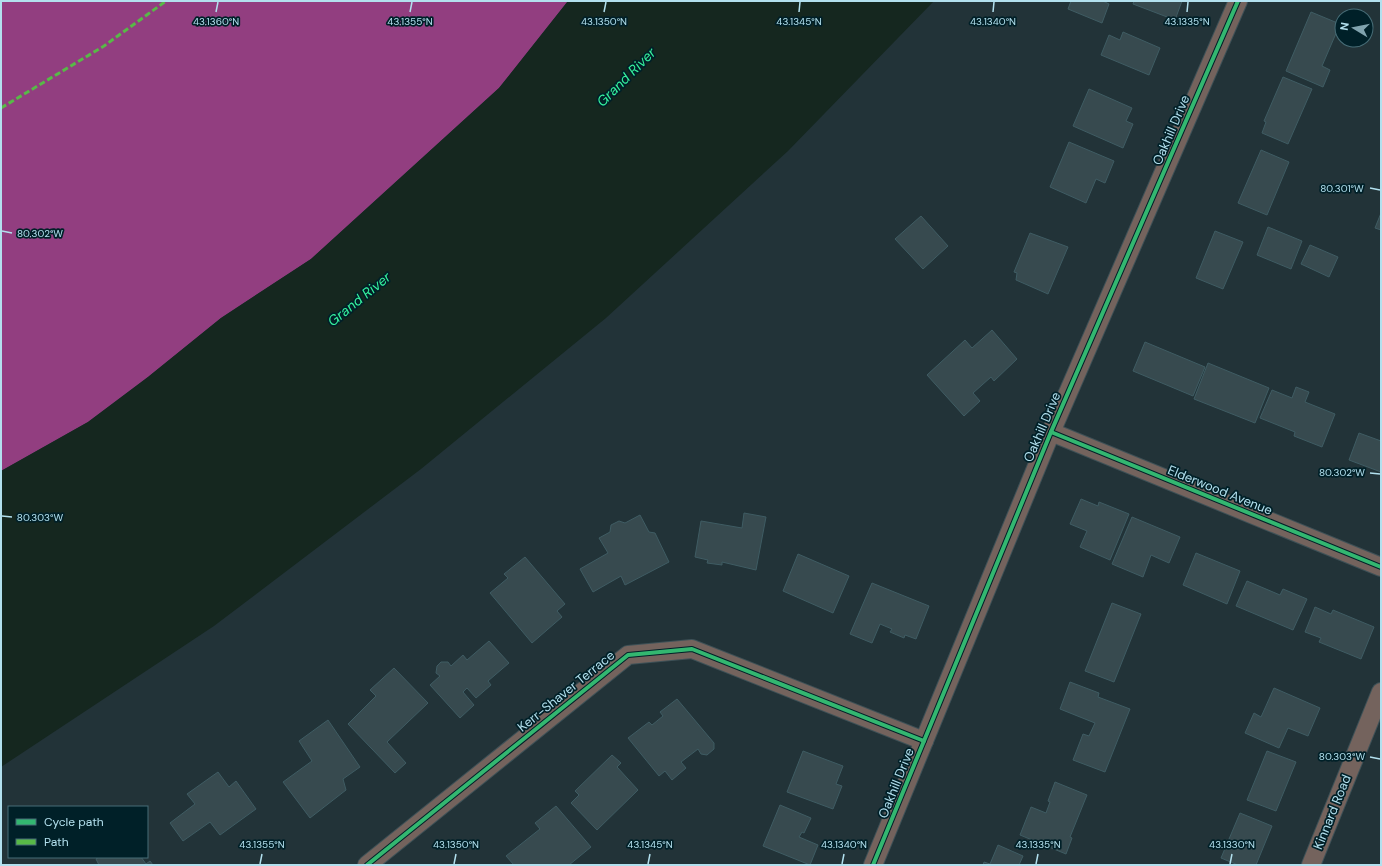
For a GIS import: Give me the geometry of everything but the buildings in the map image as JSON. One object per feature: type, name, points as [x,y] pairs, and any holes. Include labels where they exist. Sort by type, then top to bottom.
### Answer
[{"type":"street","name":"Oakhill Drive","points":[[873,865],[1051,432],[1238,1]]},
{"type":"street","name":"Elderwood Avenue","points":[[1051,432],[1381,567]]},
{"type":"street","name":"Kerr-Shaver Terrace","points":[[367,865],[628,655],[692,649],[924,741]]},
{"type":"street","name":"Kinnard Road","points":[[1311,865],[1381,692]]},
{"type":"shaded area","points":[[1,1],[568,1],[499,88],[311,259],[221,318],[148,377],[88,422],[1,471]]},
{"type":"water","name":"Grand River","points":[[568,1],[934,1],[788,151],[606,318],[421,469],[214,626],[1,767],[1,471],[88,422],[148,377],[221,318],[311,259],[499,88]]},
{"type":"marked path","points":[[1,108],[104,46],[166,1]]},
{"type":"cycle path","points":[[873,865],[1051,432],[1238,1]]},
{"type":"cycle path","points":[[1051,432],[1381,567]]},
{"type":"cycle path","points":[[367,865],[628,655],[692,649],[924,741]]}]
